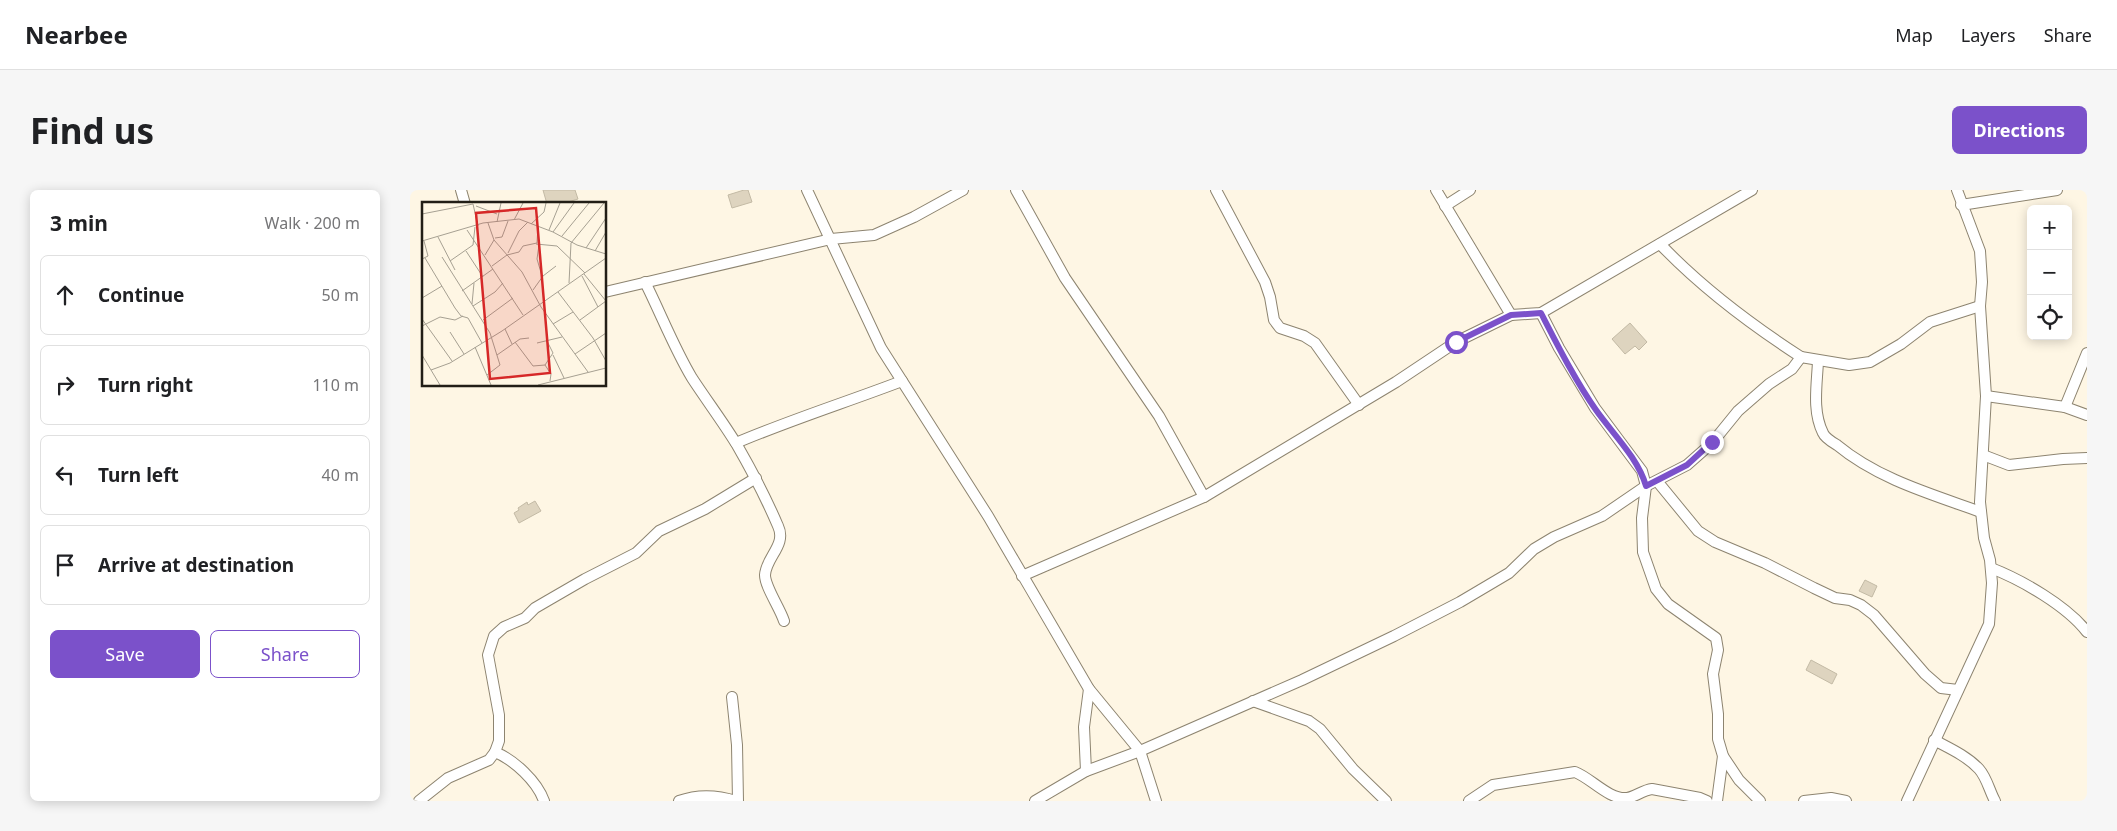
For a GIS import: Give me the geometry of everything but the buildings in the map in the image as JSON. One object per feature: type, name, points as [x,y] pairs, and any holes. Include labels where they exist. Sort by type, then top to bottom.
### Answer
[{"type":"street","points":[[807,190],[881,348],[988,516],[1089,689],[1140,751],[1156,801]]},
{"type":"street","points":[[606,292],[831,239],[874,235],[914,217],[963,190]]},
{"type":"street","points":[[1016,190],[1065,278],[1159,416],[1204,497]]},
{"type":"street","points":[[1216,190],[1264,282],[1270,297],[1274,320],[1280,328],[1304,336],[1315,343],[1359,405]]},
{"type":"street","points":[[1436,190],[1511,315]]},
{"type":"street","points":[[1445,206],[1470,190]]},
{"type":"street","points":[[1022,576],[1204,497],[1359,405],[1456,342],[1511,315],[1541,313],[1752,190]]},
{"type":"street","points":[[1907,801],[1989,624],[1992,606],[1991,568],[1984,538],[1981,512],[1986,396],[1980,306],[1982,282],[1980,251],[1961,205],[1957,190]]},
{"type":"street","points":[[1961,205],[2057,190]]},
{"type":"street","points":[[1660,244],[1714,295],[1752,324],[1801,357],[1818,361],[1849,365],[1870,362],[1901,344],[1930,322],[1980,306]]},
{"type":"street","points":[[645,282],[691,376],[736,443],[756,478],[780,532],[778,549],[767,566],[765,574],[766,582],[780,607],[784,620]]},
{"type":"street","points":[[1541,313],[1559,348],[1595,408],[1642,471],[1646,486],[1642,518],[1643,552],[1656,589],[1668,604],[1698,624],[1716,638],[1718,642],[1713,674],[1713,688],[1717,698],[1718,739],[1724,756],[1739,780],[1760,801]]},
{"type":"street","points":[[2065,407],[2087,353]]},
{"type":"street","points":[[1035,801],[1086,771],[1140,751],[1253,701],[1386,640],[1460,602],[1509,572],[1534,549],[1554,537],[1602,516],[1646,486],[1687,465],[1712,442],[1738,411],[1769,384],[1792,369],[1801,357]]},
{"type":"street","points":[[1818,361],[1816,405],[1823,434],[1856,461],[1877,472],[1921,491],[1981,512]]},
{"type":"street","points":[[736,443],[793,419],[902,381]]},
{"type":"street","points":[[1986,396],[2065,407],[2087,415]]},
{"type":"street","points":[[1983,455],[2009,465],[2087,458]]},
{"type":"street","points":[[419,801],[448,778],[490,760],[495,752],[498,741],[499,715],[488,655],[494,636],[504,626],[525,618],[535,608],[585,578],[636,553],[659,532],[705,509],[756,478]]},
{"type":"street","points":[[1657,481],[1698,531],[1715,542],[1765,563],[1835,598],[1850,600],[1861,605],[1874,615],[1905,649],[1911,659],[1941,688],[1944,698],[1950,707]]},
{"type":"street","points":[[1991,568],[2015,577],[2045,597],[2080,624],[2087,632]]},
{"type":"street","points":[[1941,688],[1958,690]]},
{"type":"street","points":[[1086,771],[1084,727],[1089,689]]},
{"type":"street","points":[[679,801],[693,797],[710,796],[737,801],[738,745],[732,697]]},
{"type":"street","points":[[1253,701],[1309,721],[1320,728],[1353,769],[1387,801]]},
{"type":"street","points":[[1934,740],[1959,754],[1978,768],[1988,784],[1995,801]]},
{"type":"street","points":[[495,752],[507,758],[531,781],[544,801]]},
{"type":"street","points":[[1718,801],[1724,756]]},
{"type":"street","points":[[1469,801],[1493,785],[1574,772],[1586,777],[1618,798],[1628,798],[1652,788],[1707,801]]},
{"type":"street","points":[[1804,801],[1831,798],[1846,801]]},
{"type":"route","points":[[1456,342],[1511,315],[1541,313],[1559,348],[1595,408],[1642,471],[1646,486],[1687,465],[1712,442]]}]
